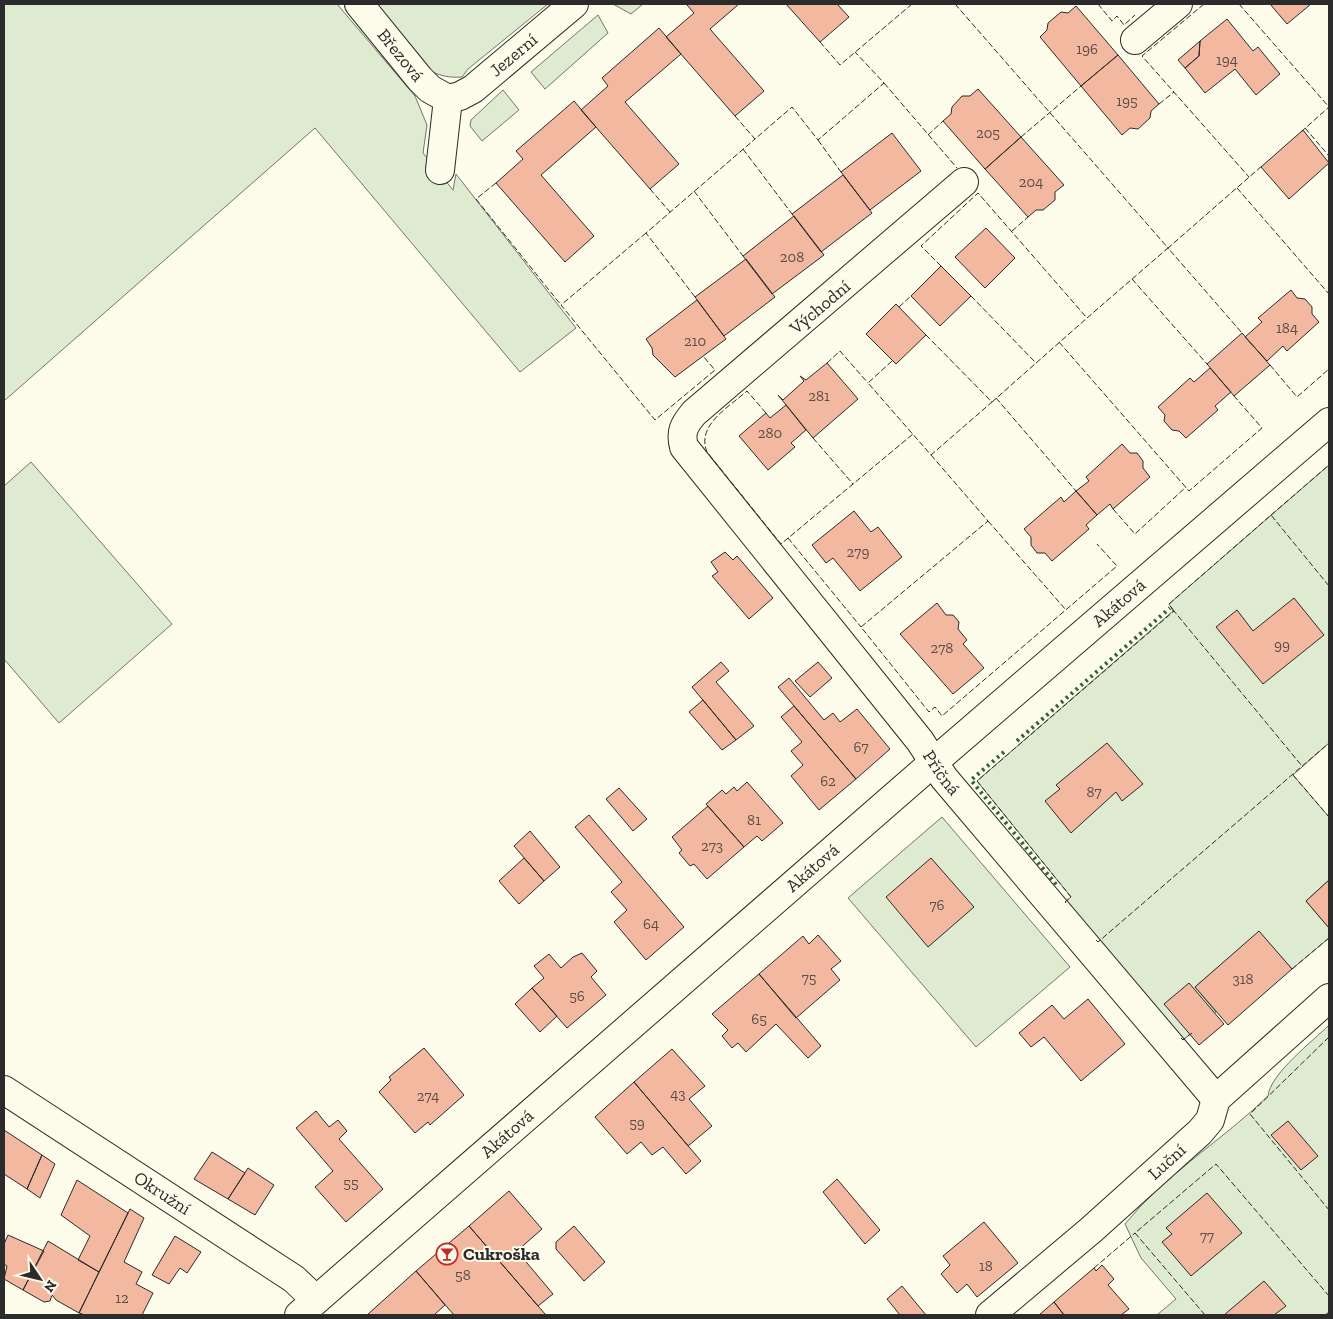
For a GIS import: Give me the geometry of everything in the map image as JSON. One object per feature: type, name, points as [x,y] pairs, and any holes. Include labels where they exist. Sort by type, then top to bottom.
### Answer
[{"type":"street","name":"Březová","points":[[359,4],[420,79],[439,95],[448,99]]},
{"type":"street","name":"Jezerní","points":[[448,99],[460,96],[473,89],[574,4]]},
{"type":"street","points":[[1135,40],[1178,4]]},
{"type":"street","points":[[440,170],[448,99]]},
{"type":"street","name":"Východní","points":[[681,435],[686,423],[694,413],[964,182]]},
{"type":"street","name":"Akátová","points":[[308,1307],[935,761],[1329,422]]},
{"type":"street","name":"Příčná","points":[[681,435],[684,447],[690,456],[935,761],[944,778],[1216,1099]]},
{"type":"street","name":"Luční","points":[[990,1315],[1092,1230],[1200,1132],[1210,1120],[1216,1099],[1329,998]]},
{"type":"street","name":"Okružní","points":[[4,1090],[294,1279],[308,1307]]},
{"type":"green space","points":[[4,4],[337,4],[415,96],[427,125],[423,153],[453,190],[456,174],[576,328],[520,372],[315,128],[4,401]]},
{"type":"green space","points":[[375,4],[548,4],[468,69],[462,77],[458,77],[446,76],[430,71]]},
{"type":"green space","points":[[613,4],[643,4],[631,14]]},
{"type":"green space","points":[[598,15],[608,33],[545,89],[531,72]]},
{"type":"green space","points":[[503,90],[519,110],[482,141],[470,126],[471,120]]},
{"type":"green space","points":[[31,462],[172,624],[59,723],[4,659],[4,486]]},
{"type":"green space","points":[[1329,465],[1329,743],[1293,775],[1329,817],[1329,880],[1306,901],[1329,928],[1329,938],[1292,969],[1259,932],[1195,987],[1216,1012],[1183,1040],[1065,902],[1071,897],[977,781],[1173,611],[1169,604]]},
{"type":"green space","points":[[942,817],[1070,967],[976,1047],[848,898]]},
{"type":"green space","points":[[1329,1025],[1329,1315],[1157,1315],[1176,1299],[1141,1258],[1125,1224],[1158,1189],[1268,1096],[1276,1078],[1284,1068]]},
{"type":"building","points":[[688,4],[739,4],[710,29],[764,91],[735,116],[666,37],[694,13]]},
{"type":"building","points":[[786,4],[837,4],[849,17],[820,42]]},
{"type":"building","points":[[1270,4],[1311,4],[1287,24]]},
{"type":"building","points":[[1076,6],[1118,55],[1081,86],[1040,37],[1047,30],[1048,23],[1061,12],[1068,13]]},
{"type":"building","points":[[1227,19],[1253,51],[1258,47],[1280,74],[1256,95],[1235,69],[1205,93],[1185,68],[1199,56],[1200,41]]},
{"type":"building","points":[[659,28],[681,54],[625,102],[679,164],[650,189],[581,110],[608,86],[602,78]]},
{"type":"building","points":[[1200,41],[1199,56],[1185,68],[1178,60]]},
{"type":"building","points":[[1118,55],[1159,104],[1151,111],[1150,118],[1138,129],[1130,128],[1122,135],[1081,86]]},
{"type":"building","points":[[978,89],[1021,137],[985,169],[943,121],[951,114],[952,107],[962,96],[970,96]]},
{"type":"building","points":[[574,101],[596,127],[541,175],[594,236],[565,262],[496,183],[523,159],[516,151]]},
{"type":"building","points":[[1303,130],[1329,163],[1289,199],[1261,167]]},
{"type":"building","points":[[892,133],[921,171],[870,210],[841,172]]},
{"type":"building","points":[[1021,137],[1064,185],[1055,192],[1055,200],[1043,210],[1036,210],[1028,217],[985,169]]},
{"type":"building","points":[[843,175],[872,213],[821,252],[792,214]]},
{"type":"building","points":[[794,216],[824,255],[772,294],[743,256]]},
{"type":"building","points":[[986,228],[1015,258],[985,288],[955,257]]},
{"type":"building","points":[[746,259],[775,297],[724,336],[695,297]]},
{"type":"building","points":[[941,266],[971,296],[940,326],[911,296]]},
{"type":"building","points":[[1291,290],[1297,298],[1305,299],[1312,307],[1312,314],[1319,322],[1287,351],[1283,346],[1267,361],[1245,337],[1262,322],[1258,318]]},
{"type":"building","points":[[697,300],[726,339],[675,377],[653,355],[652,348],[646,339]]},
{"type":"building","points":[[896,304],[926,335],[896,364],[866,334]]},
{"type":"building","points":[[1242,333],[1270,365],[1234,396],[1207,364]]},
{"type":"building","points":[[827,363],[858,399],[813,438],[778,395],[783,400],[804,381],[800,376],[806,380]]},
{"type":"building","points":[[1210,368],[1231,392],[1215,406],[1218,410],[1186,438],[1179,431],[1172,430],[1164,421],[1165,415],[1158,407],[1190,378],[1194,382]]},
{"type":"building","points":[[786,405],[806,430],[791,443],[795,447],[768,470],[739,436],[766,413],[770,418]]},
{"type":"building","points":[[1122,444],[1130,453],[1137,453],[1143,461],[1143,468],[1150,477],[1113,509],[1110,504],[1097,515],[1076,491],[1089,481],[1086,477]]},
{"type":"building","points":[[1076,491],[1097,515],[1086,525],[1089,529],[1052,561],[1045,553],[1037,553],[1031,545],[1031,537],[1024,529],[1061,497],[1064,502]]},
{"type":"building","points":[[854,511],[871,532],[878,527],[902,557],[860,591],[833,558],[826,563],[812,545]]},
{"type":"building","points":[[725,552],[733,560],[737,556],[773,598],[749,619],[712,576],[718,572],[711,562]]},
{"type":"building","points":[[1294,598],[1324,635],[1263,684],[1216,627],[1237,610],[1253,631]]},
{"type":"building","points":[[937,603],[946,615],[953,615],[959,622],[958,629],[967,640],[963,644],[984,668],[953,694],[900,634]]},
{"type":"building","points":[[721,662],[729,671],[716,682],[754,726],[736,740],[692,687]]},
{"type":"building","points":[[818,662],[832,678],[810,697],[795,681]]},
{"type":"building","points":[[789,678],[824,720],[833,713],[840,722],[857,709],[890,749],[856,779],[778,687]]},
{"type":"building","points":[[703,700],[736,740],[722,750],[689,712]]},
{"type":"building","points":[[794,706],[856,779],[819,810],[791,776],[803,765],[791,751],[802,742],[781,717]]},
{"type":"building","points":[[1107,743],[1143,784],[1122,801],[1116,792],[1071,833],[1045,801],[1060,789],[1056,785]]},
{"type":"building","points":[[747,782],[783,823],[762,841],[757,836],[744,847],[706,804],[722,790],[726,794],[734,787],[737,791]]},
{"type":"building","points":[[619,788],[647,819],[633,831],[606,799]]},
{"type":"building","points":[[708,806],[744,847],[707,879],[694,864],[690,866],[679,853],[682,850],[672,837]]},
{"type":"building","points":[[589,815],[684,927],[646,960],[614,922],[627,910],[611,892],[622,882],[575,827]]},
{"type":"building","points":[[530,831],[560,867],[544,881],[514,846]]},
{"type":"building","points":[[524,858],[544,881],[519,904],[499,881]]},
{"type":"building","points":[[931,858],[974,907],[928,947],[886,897]]},
{"type":"building","points":[[1329,880],[1329,928],[1306,901]]},
{"type":"building","points":[[1259,931],[1292,969],[1228,1025],[1195,987]]},
{"type":"building","points":[[818,935],[841,961],[831,969],[840,980],[796,1018],[759,974],[803,936],[809,944]]},
{"type":"building","points":[[582,953],[597,971],[591,977],[606,995],[567,1028],[532,988],[544,978],[534,966],[549,954],[561,968],[573,957]]},
{"type":"building","points":[[759,974],[821,1046],[808,1058],[776,1024],[746,1052],[738,1043],[732,1048],[722,1036],[728,1030],[712,1014]]},
{"type":"building","points":[[1189,983],[1224,1024],[1199,1045],[1164,1004]]},
{"type":"building","points":[[532,988],[557,1016],[540,1032],[515,1004]]},
{"type":"building","points":[[1088,999],[1125,1044],[1081,1081],[1044,1037],[1031,1047],[1019,1033],[1052,1005],[1064,1019]]},
{"type":"building","points":[[424,1048],[464,1095],[430,1125],[428,1122],[415,1133],[379,1092],[391,1080],[389,1077]]},
{"type":"building","points":[[672,1049],[705,1086],[689,1099],[712,1126],[688,1146],[634,1082]]},
{"type":"building","points":[[634,1082],[701,1161],[686,1174],[663,1147],[652,1155],[641,1142],[627,1154],[595,1117]]},
{"type":"building","points":[[316,1111],[329,1127],[338,1120],[347,1131],[339,1139],[383,1189],[346,1222],[315,1187],[333,1171],[296,1128]]},
{"type":"building","points":[[1288,1121],[1318,1156],[1301,1170],[1271,1135]]},
{"type":"building","points":[[4,1130],[42,1155],[27,1189],[4,1174]]},
{"type":"building","points":[[212,1152],[245,1173],[228,1199],[194,1179]]},
{"type":"building","points":[[42,1155],[55,1164],[40,1198],[27,1189]]},
{"type":"building","points":[[248,1168],[274,1185],[255,1215],[228,1199]]},
{"type":"building","points":[[837,1179],[880,1230],[865,1244],[823,1192]]},
{"type":"building","points":[[77,1180],[128,1213],[99,1272],[78,1260],[90,1236],[61,1215]]},
{"type":"building","points":[[509,1191],[542,1229],[517,1251],[553,1294],[538,1306],[469,1226]]},
{"type":"building","points":[[1207,1193],[1242,1233],[1191,1276],[1162,1242],[1172,1234],[1166,1228]]},
{"type":"building","points":[[130,1209],[144,1218],[124,1262],[142,1272],[136,1284],[153,1293],[142,1315],[85,1315],[79,1313]]},
{"type":"building","points":[[984,1222],[1018,1263],[977,1297],[967,1284],[957,1293],[941,1274],[950,1265],[943,1256]]},
{"type":"building","points":[[469,1226],[546,1315],[454,1315],[416,1271]]},
{"type":"building","points":[[574,1226],[605,1262],[584,1281],[556,1249],[556,1242]]},
{"type":"building","points":[[8,1235],[44,1251],[23,1290],[4,1279],[7,1266],[4,1264],[4,1244]]},
{"type":"building","points":[[175,1236],[201,1252],[187,1273],[180,1268],[169,1284],[152,1275]]},
{"type":"building","points":[[48,1241],[99,1272],[79,1313],[56,1300],[52,1295],[50,1301],[44,1302],[23,1290]]},
{"type":"building","points":[[1102,1265],[1114,1279],[1108,1285],[1129,1309],[1121,1315],[1064,1315],[1054,1302],[1094,1268],[1096,1271]]},
{"type":"building","points":[[416,1271],[445,1305],[434,1315],[367,1315]]},
{"type":"building","points":[[1264,1281],[1286,1306],[1274,1315],[1224,1315]]},
{"type":"building","points":[[902,1286],[926,1315],[900,1315],[887,1299]]},
{"type":"building","points":[[1054,1302],[1064,1315],[1039,1315]]},
{"type":"hedge","points":[[1017,741],[1170,608]]},
{"type":"hedge","points":[[1004,752],[971,780],[1058,887]]},
{"type":"fence","points":[[820,42],[840,65],[912,4]]},
{"type":"fence","points":[[955,4],[1168,248],[1263,165]]},
{"type":"fence","points":[[1098,4],[1112,21],[1117,16],[1124,25],[1135,15]]},
{"type":"fence","points":[[1204,4],[1142,56],[1249,177]]},
{"type":"fence","points":[[1239,4],[1329,107]]},
{"type":"fence","points":[[735,116],[755,139],[792,107],[818,140],[884,83],[855,52]]},
{"type":"fence","points":[[884,83],[957,168]]},
{"type":"fence","points":[[1021,137],[1081,86]]},
{"type":"fence","points":[[1159,104],[1174,92]]},
{"type":"fence","points":[[1301,132],[1329,107]]},
{"type":"fence","points":[[928,135],[943,121]]},
{"type":"fence","points":[[1305,128],[1329,156]]},
{"type":"fence","points":[[695,297],[646,233],[755,139]]},
{"type":"fence","points":[[818,140],[841,172]]},
{"type":"fence","points":[[743,149],[792,214]]},
{"type":"fence","points":[[496,183],[476,199],[561,305]]},
{"type":"fence","points":[[1237,188],[1329,294]]},
{"type":"fence","points":[[650,189],[670,212]]},
{"type":"fence","points":[[694,191],[743,256]]},
{"type":"fence","points":[[941,266],[921,246],[978,193],[1087,318],[1168,248],[1242,333]]},
{"type":"fence","points":[[1012,231],[1028,217]]},
{"type":"fence","points":[[646,233],[561,305],[655,420],[715,370],[703,356]]},
{"type":"fence","points":[[1132,279],[1207,364]]},
{"type":"fence","points":[[899,307],[911,296]]},
{"type":"fence","points":[[971,296],[1036,363]]},
{"type":"fence","points":[[926,335],[992,402],[1087,318]]},
{"type":"fence","points":[[1059,342],[1189,491],[1262,428],[1234,396]]},
{"type":"fence","points":[[827,363],[840,351],[868,383]]},
{"type":"fence","points":[[892,361],[868,383],[931,455],[992,402]]},
{"type":"fence","points":[[1270,365],[1297,397],[1329,369]]},
{"type":"fence","points":[[766,413],[747,391],[716,417],[706,433],[705,442],[707,452],[781,544],[913,434]]},
{"type":"fence","points":[[996,398],[1076,491]]},
{"type":"fence","points":[[813,438],[853,484]]},
{"type":"fence","points":[[931,455],[988,521],[861,627],[929,712],[935,707],[942,716],[1117,566],[1097,544]]},
{"type":"fence","points":[[1271,515],[1329,465]]},
{"type":"fence","points":[[1113,509],[1135,534],[1186,487]]},
{"type":"fence","points":[[1174,611],[1169,604],[1271,515],[1329,586]]},
{"type":"fence","points":[[988,521],[1066,610]]},
{"type":"fence","points":[[788,538],[861,627]]},
{"type":"fence","points":[[1066,903],[1071,897],[977,781],[1174,611],[1302,766]]},
{"type":"fence","points":[[1096,940],[1098,942],[1329,743]]},
{"type":"fence","points":[[1293,775],[1329,817]]},
{"type":"fence","points":[[1292,969],[1329,938]]},
{"type":"fence","points":[[1181,1038],[1183,1040],[1192,1033]]},
{"type":"fence","points":[[1329,1037],[1250,1114],[1329,1210]]},
{"type":"fence","points":[[1205,1315],[1135,1233],[1216,1164],[1329,1296]]},
{"type":"fence","points":[[1094,1268],[1135,1233]]},
{"type":"fence","points":[[1325,1315],[1329,1312]]},
{"type":"place","name":"Cukroška","points":[[447,1254]]}]
